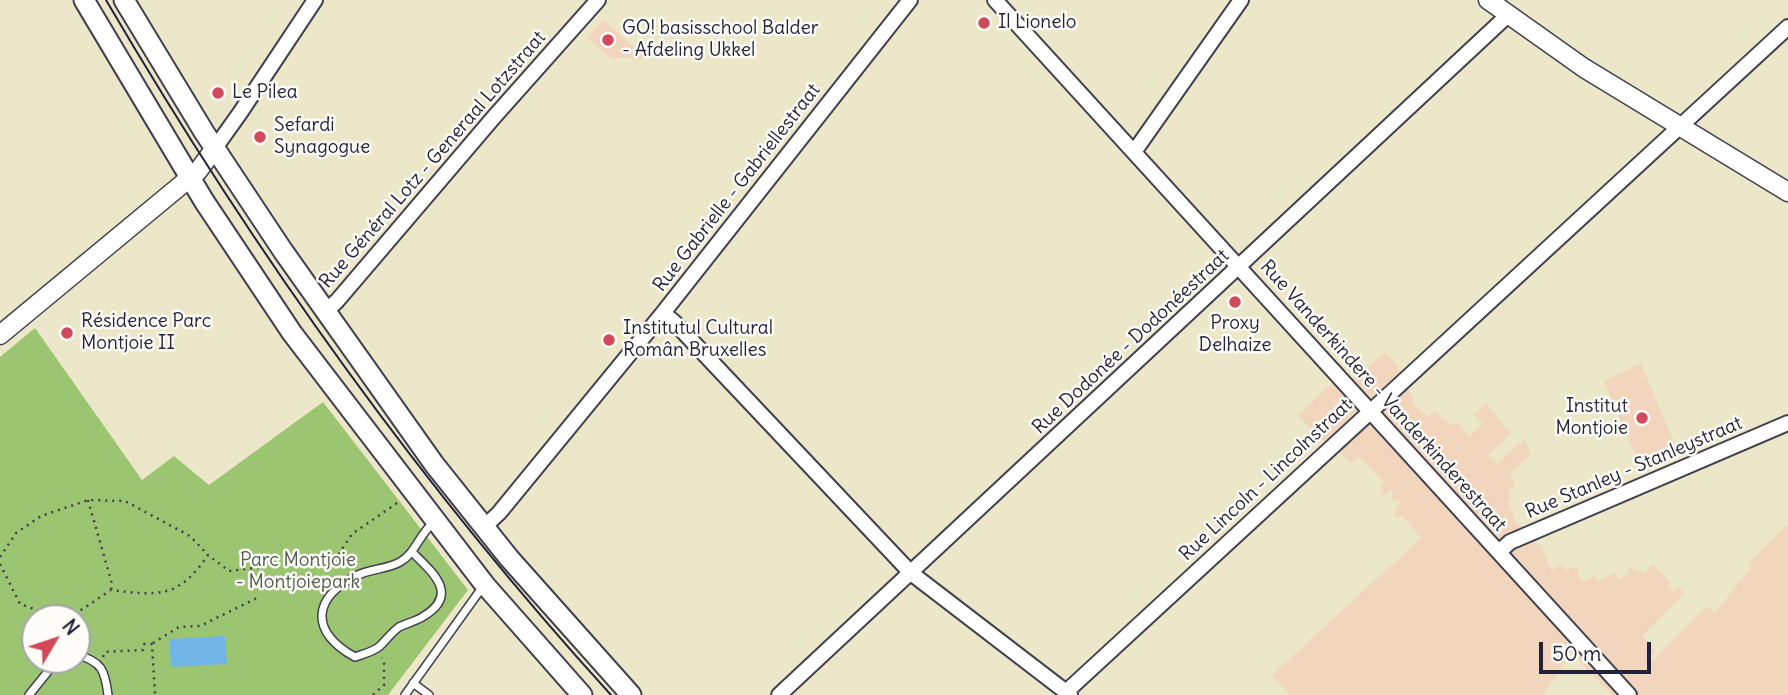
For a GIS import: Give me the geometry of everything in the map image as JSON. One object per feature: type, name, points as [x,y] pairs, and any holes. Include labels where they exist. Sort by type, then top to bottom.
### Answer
[{"type":"main road","points":[[84,0],[189,178],[292,333],[485,584],[582,695]]},
{"type":"main road","points":[[124,0],[215,148],[325,312],[434,464],[484,527],[631,695]]},
{"type":"street","points":[[0,335],[198,171],[315,0]]},
{"type":"street","name":"Rue Général Lotz - Generaal Lotzstraat","points":[[325,312],[598,0]]},
{"type":"street","name":"Rue Gabrielle - Gabriellestraat","points":[[484,527],[499,513],[663,313],[910,0]]},
{"type":"street","name":"Rue Vanderkindere - Vanderkinderestraat","points":[[995,0],[1629,695]]},
{"type":"street","points":[[1134,152],[1241,0]]},
{"type":"street","points":[[1488,0],[1584,68],[1788,192]]},
{"type":"street","name":"Rue Dodonée - Dodonéestraat","points":[[779,695],[1508,15]]},
{"type":"street","name":"Rue Lincoln - Lincolnstraat","points":[[1068,694],[1370,410],[1788,27]]},
{"type":"street","points":[[663,313],[911,573],[1068,694]]},
{"type":"street","name":"Rue Stanley - Stanleystraat","points":[[1499,552],[1510,542],[1788,423]]},
{"type":"lane","points":[[412,552],[437,577],[442,595],[437,607],[422,618],[397,628],[377,649],[355,657],[340,649],[321,626],[320,611],[325,600],[346,581],[361,573],[399,563],[412,552],[424,531],[435,521]]},
{"type":"lane","points":[[405,695],[485,584]]},
{"type":"lane","points":[[91,660],[106,673],[108,695]]},
{"type":"lane","points":[[29,695],[46,674]]},
{"type":"lane","points":[[413,683],[429,695]]},
{"type":"path","points":[[88,500],[112,584],[111,590]]},
{"type":"path","points":[[0,557],[16,533],[41,516],[88,500],[125,500],[190,536],[208,555],[229,571],[336,558],[352,534],[401,501]]},
{"type":"path","points":[[90,604],[111,590],[171,592],[196,573],[208,555]]},
{"type":"path","points":[[0,564],[21,604]]},
{"type":"path","points":[[91,660],[103,658],[105,652],[144,650],[144,644],[152,644],[179,627],[200,625],[257,598]]},
{"type":"path","points":[[152,644],[155,695]]},
{"type":"path","points":[[373,695],[384,685],[384,663],[377,649]]},
{"type":"shaded area","name":"GO! basisschool Balder - Afdeling Ukkel","points":[[603,20],[647,58],[612,59],[587,38]]},
{"type":"shaded area","points":[[1385,352],[1396,364],[1413,402],[1428,417],[1435,411],[1453,426],[1458,422],[1469,437],[1483,424],[1474,414],[1486,403],[1511,434],[1488,455],[1497,464],[1525,439],[1531,454],[1510,473],[1515,485],[1508,492],[1511,499],[1508,501],[1516,521],[1541,547],[1552,571],[1560,564],[1567,571],[1575,566],[1580,571],[1577,574],[1584,581],[1595,576],[1599,581],[1616,572],[1620,580],[1629,572],[1627,567],[1644,573],[1653,564],[1670,582],[1668,585],[1674,592],[1679,587],[1684,593],[1642,636],[1656,651],[1648,659],[1651,662],[1707,606],[1715,613],[1752,566],[1749,563],[1788,523],[1788,695],[1612,695],[1571,653],[1544,695],[1290,695],[1272,675],[1421,538],[1401,515],[1396,518],[1393,515],[1402,502],[1391,497],[1394,494],[1390,490],[1384,495],[1381,493],[1384,490],[1380,486],[1384,482],[1359,456],[1352,463],[1317,436],[1298,415],[1328,387],[1359,376]]},
{"type":"shaded area","name":"Institut Montjoie","points":[[1641,363],[1678,452],[1641,468],[1604,381]]},
{"type":"green space","name":"Parc Montjoie - Montjoiepark","points":[[35,328],[142,480],[174,456],[209,485],[323,402],[468,590],[388,695],[0,695],[0,357]]},
{"type":"water","points":[[225,636],[227,664],[171,667],[169,639]]},
{"type":"tram line","points":[[106,0],[219,183],[340,361],[471,531],[611,695]]},
{"type":"place","name":"Il Lionelo","points":[[984,23]]},
{"type":"place","name":"GO! basisschool Balder - Afdeling Ukkel","points":[[608,40]]},
{"type":"place","name":"Le Pilea","points":[[218,93]]},
{"type":"place","name":"Sefardi Synagogue","points":[[260,137]]},
{"type":"place","name":"Proxy Delhaize","points":[[1235,302]]},
{"type":"place","name":"Résidence Parc Montjoie II","points":[[67,333]]},
{"type":"place","name":"Institutul Cultural Român Bruxelles","points":[[609,340]]},
{"type":"place","name":"Institut Montjoie","points":[[1642,418]]}]
